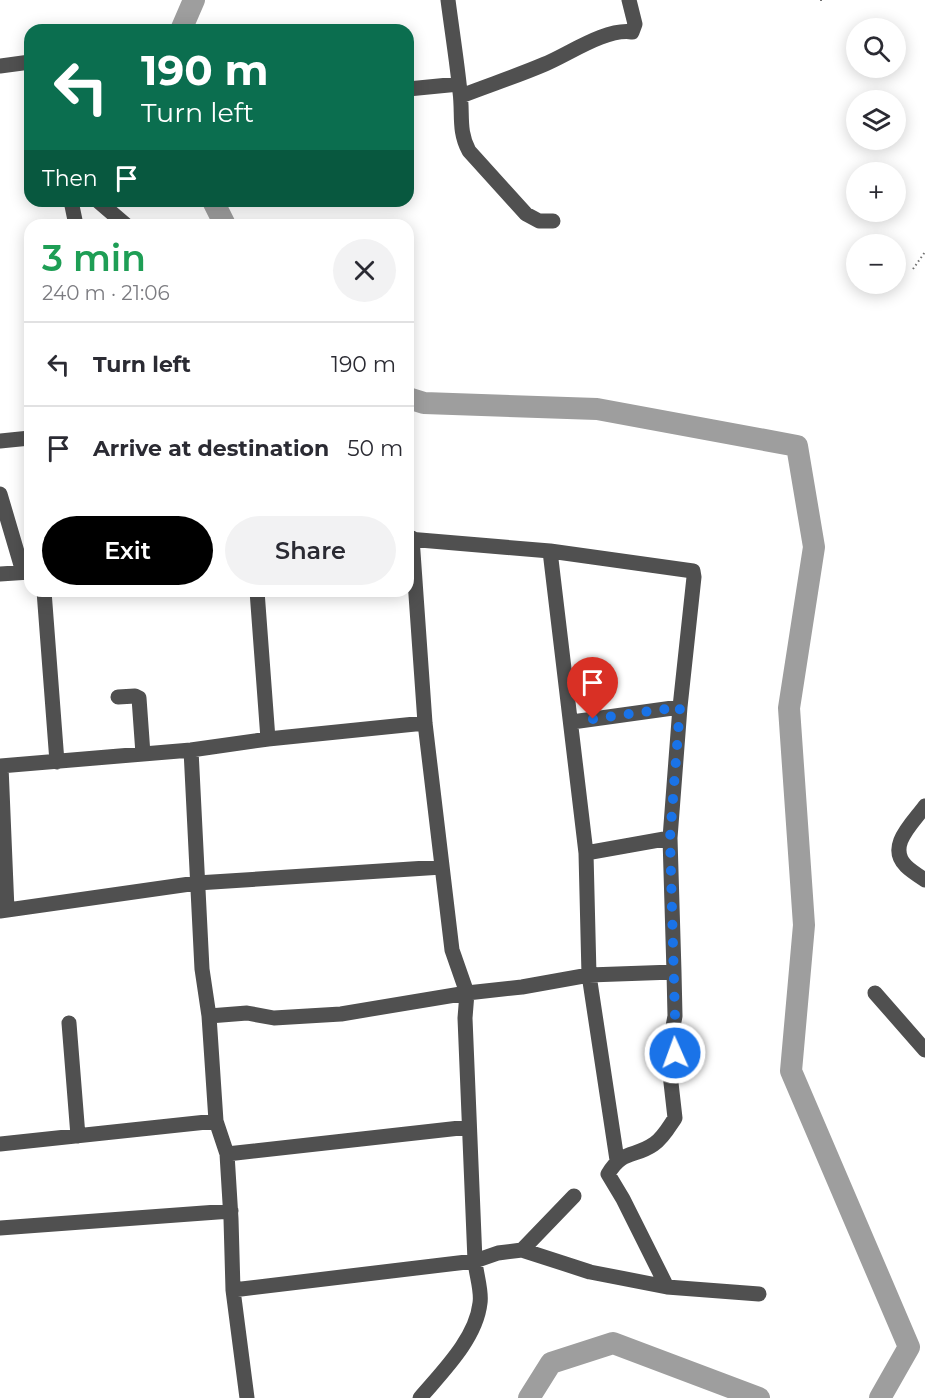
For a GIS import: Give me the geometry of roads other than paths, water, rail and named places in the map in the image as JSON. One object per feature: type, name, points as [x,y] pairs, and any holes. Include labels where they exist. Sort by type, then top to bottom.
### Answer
[{"type":"street","points":[[448,0],[460,90],[460,127],[465,143],[526,214],[539,221],[553,221]]},
{"type":"street","points":[[414,89],[460,90],[546,64],[595,40],[623,30],[632,32],[635,24],[629,0]]},
{"type":"street","points":[[0,66],[24,63]]},
{"type":"street","points":[[105,207],[119,219]]},
{"type":"street","points":[[0,441],[24,439]]},
{"type":"street","points":[[0,494],[24,566]]},
{"type":"street","points":[[414,539],[550,551],[693,572],[670,838],[675,1016],[671,1037],[675,1053],[670,1074],[675,1118],[662,1137],[654,1144],[617,1160],[608,1174],[667,1287]]},
{"type":"street","points":[[550,551],[586,853],[589,975],[617,1160]]},
{"type":"street","points":[[0,574],[24,572]]},
{"type":"street","points":[[414,588],[425,723],[452,950],[467,993],[465,1018],[469,1127],[475,1261],[480,1302],[475,1320],[460,1351],[420,1398]]},
{"type":"street","points":[[44,597],[57,762]]},
{"type":"street","points":[[257,597],[268,739]]},
{"type":"street","points":[[118,697],[135,696],[139,698],[143,754]]},
{"type":"street","points":[[572,722],[680,707]]},
{"type":"street","points":[[425,723],[268,739],[191,750],[1,766],[4,911],[197,884],[442,867]]},
{"type":"street","points":[[191,750],[202,969],[209,1016],[216,1121],[227,1154],[233,1290],[247,1398]]},
{"type":"street","points":[[925,806],[898,846],[898,855],[905,866],[925,880]]},
{"type":"street","points":[[586,853],[670,838]]},
{"type":"street","points":[[209,1016],[247,1013],[274,1018],[341,1014],[589,975],[674,972]]},
{"type":"street","points":[[875,993],[925,1050]]},
{"type":"street","points":[[69,1023],[78,1136]]},
{"type":"street","points":[[0,1144],[216,1121]]},
{"type":"street","points":[[227,1154],[469,1127]]},
{"type":"street","points":[[522,1250],[574,1196]]},
{"type":"street","points":[[0,1228],[231,1211]]},
{"type":"street","points":[[233,1290],[475,1261],[498,1253],[522,1250],[590,1272],[667,1287],[759,1294]]},
{"type":"waterway","points":[[184,24],[194,0]]},
{"type":"waterway","points":[[216,207],[222,219]]},
{"type":"waterway","points":[[414,400],[424,403],[597,409],[797,446],[814,547],[789,708],[804,925],[791,1071],[909,1347],[880,1398]]},
{"type":"waterway","points":[[529,1398],[551,1363],[613,1343],[759,1398]]}]
